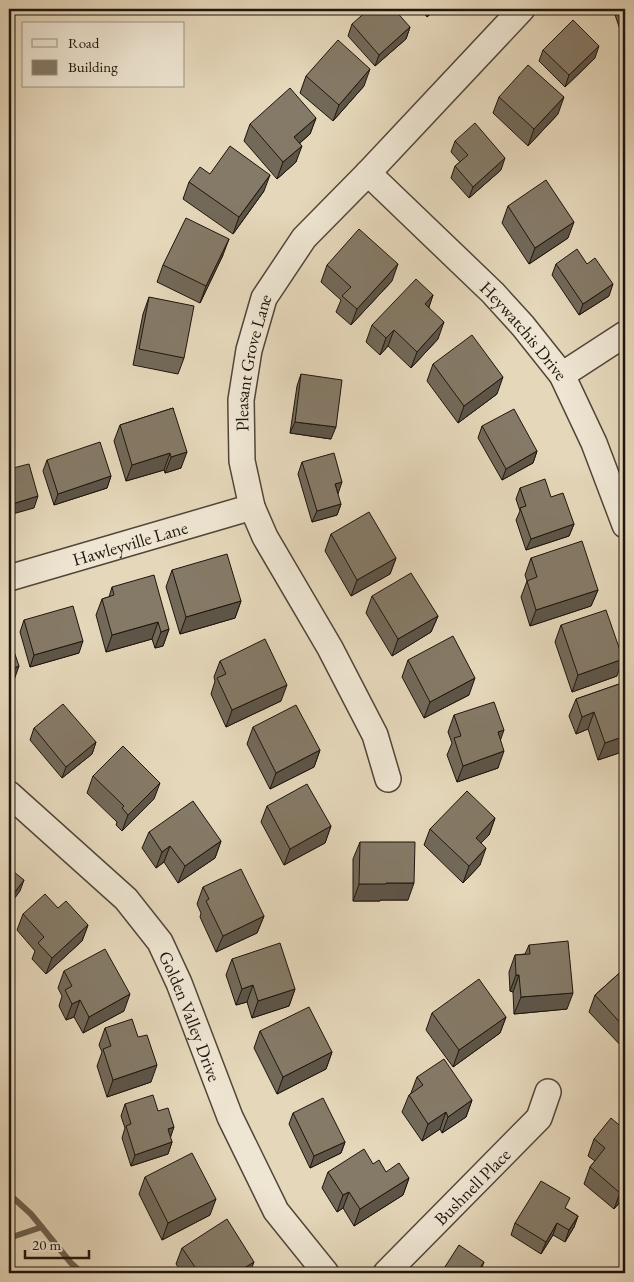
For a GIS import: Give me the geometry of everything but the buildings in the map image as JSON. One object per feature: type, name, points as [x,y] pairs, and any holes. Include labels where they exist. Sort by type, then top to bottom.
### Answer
[{"type":"street","name":"Pleasant Grove Lane","points":[[388,779],[375,735],[330,648],[265,537],[252,507],[242,461],[241,400],[249,350],[264,298],[304,238],[368,173],[522,9]]},
{"type":"street","name":"Heywatchis Drive","points":[[368,173],[493,293],[523,326],[562,375],[594,443],[625,525]]},
{"type":"street","points":[[562,375],[625,334]]},
{"type":"street","name":"Hawleyville Lane","points":[[9,578],[252,507]]},
{"type":"street","name":"Golden Valley Drive","points":[[9,794],[126,899],[160,942],[179,983],[230,1117],[276,1211],[326,1273]]},
{"type":"street","name":"Bushnell Place","points":[[386,1273],[538,1118],[548,1092]]},
{"type":"waterway","points":[[9,1194],[31,1214],[71,1263],[82,1273]]},
{"type":"waterway","points":[[9,1238],[42,1227]]}]
